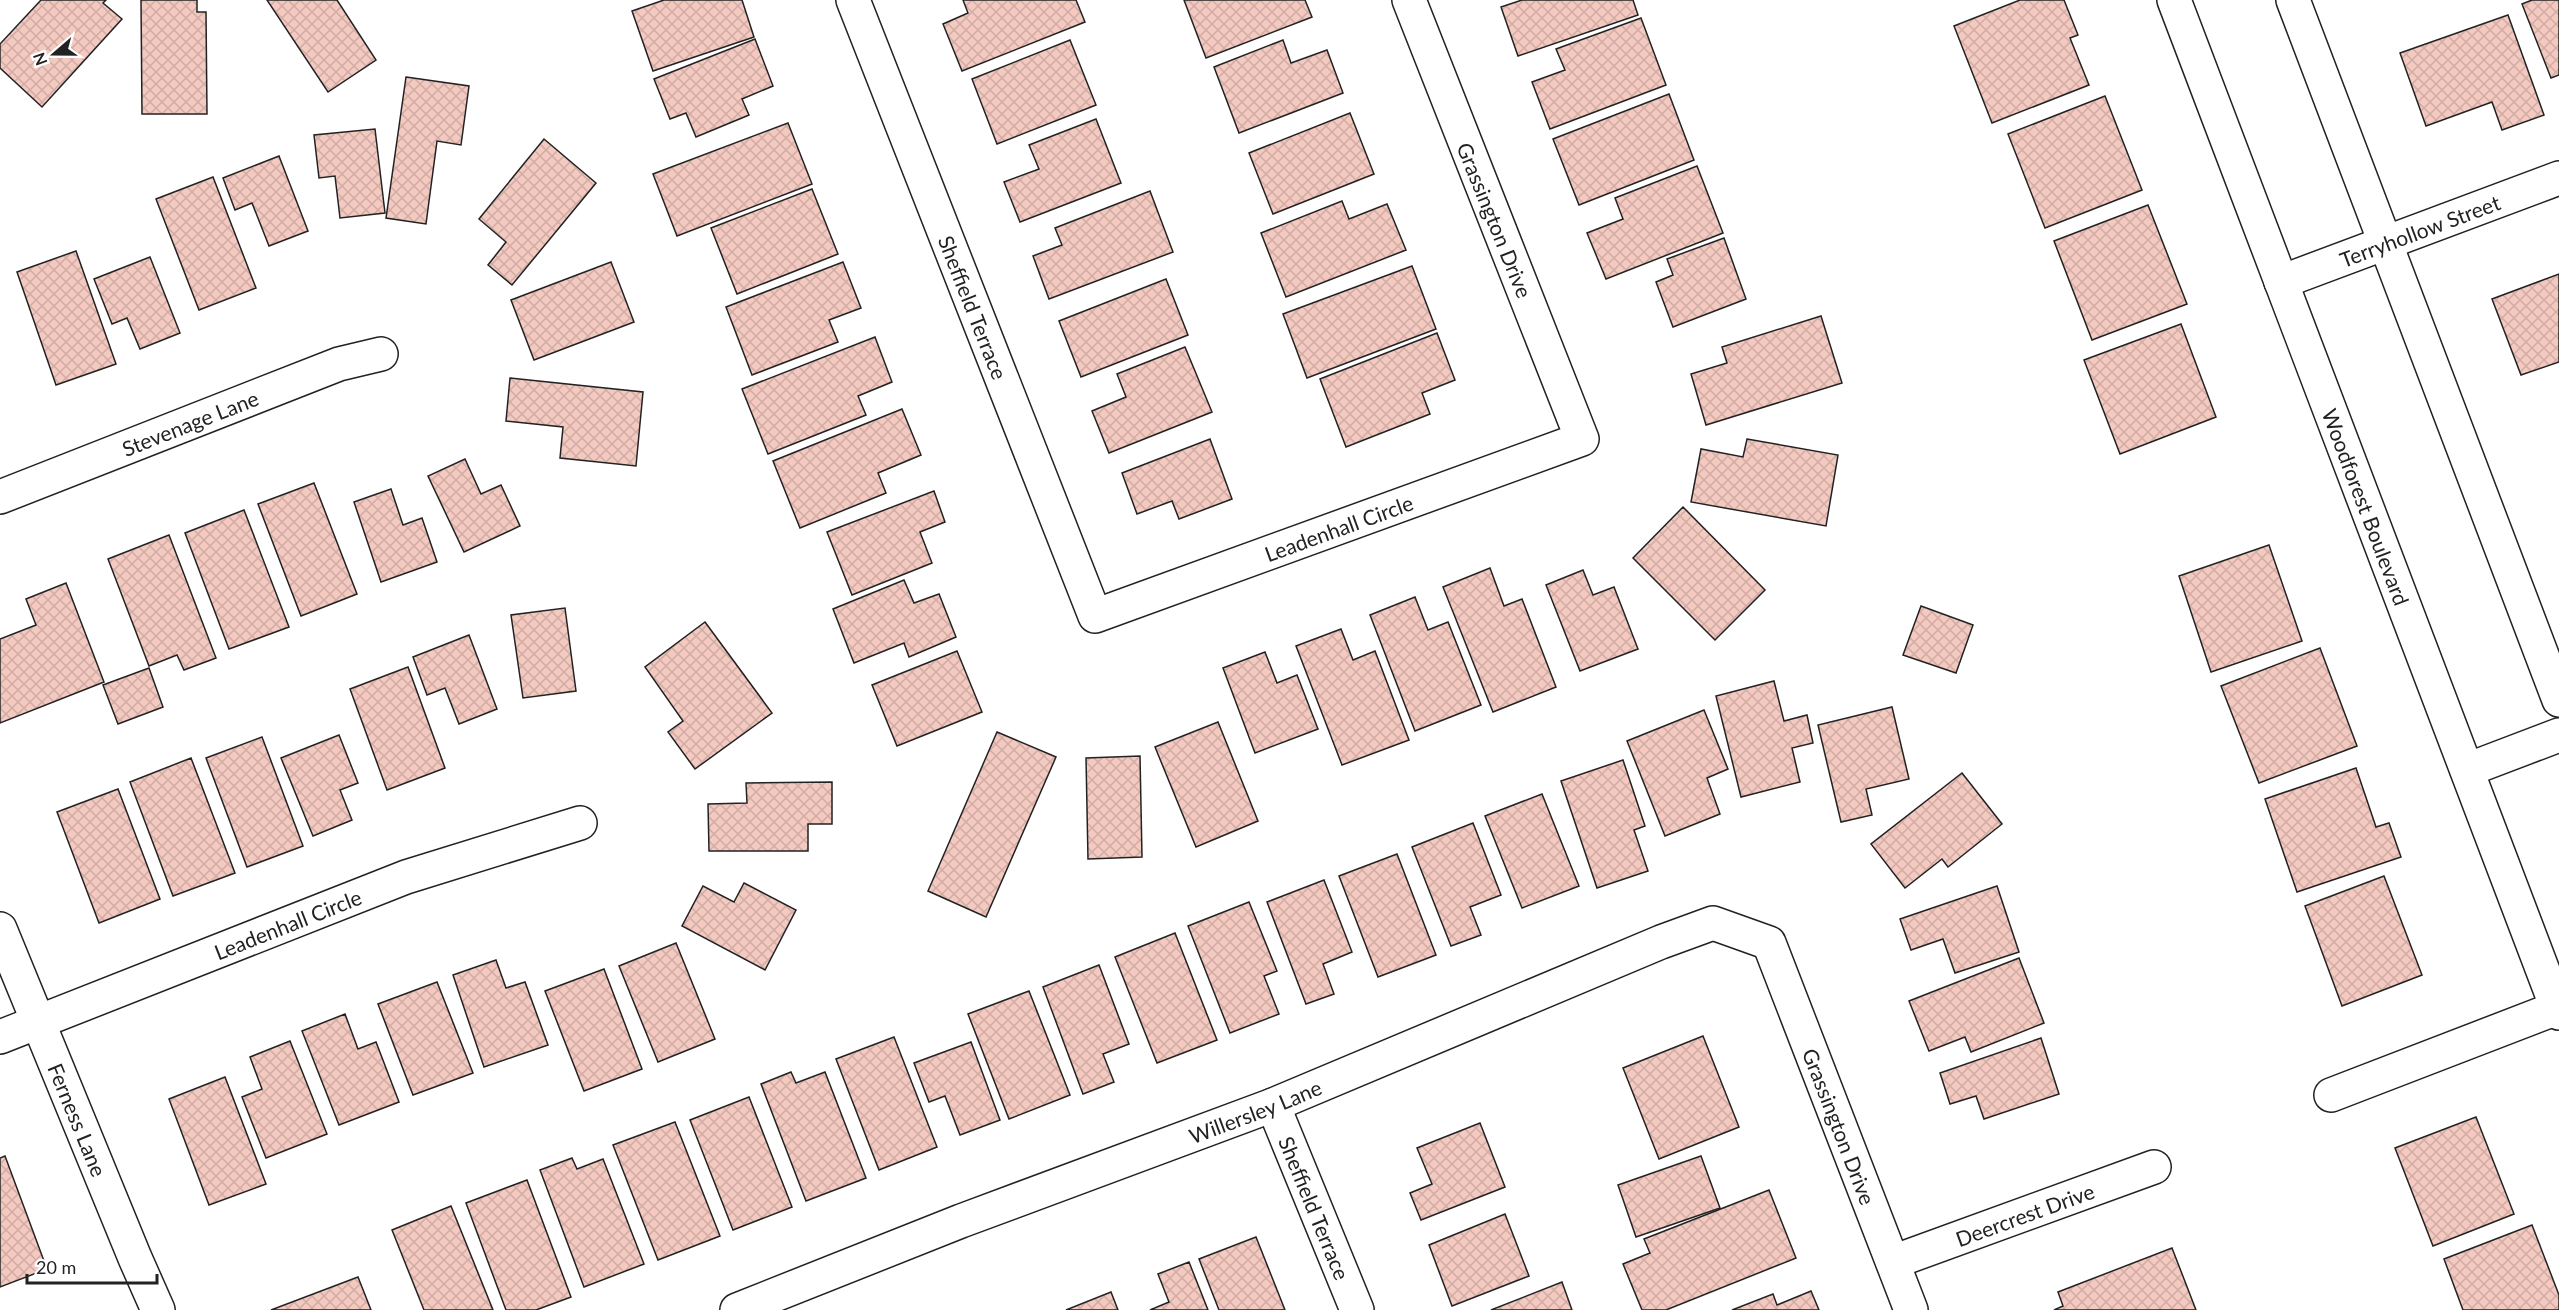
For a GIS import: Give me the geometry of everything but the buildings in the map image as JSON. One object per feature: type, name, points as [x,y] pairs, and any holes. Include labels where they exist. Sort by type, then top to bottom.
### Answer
[{"type":"street","name":"Sheffield Terrace","points":[[853,0],[1095,616]]},
{"type":"street","name":"Grassington Drive","points":[[1409,0],[1582,439]]},
{"type":"street","name":"Woodforest Boulevard","points":[[2174,0],[2558,1010]]},
{"type":"street","points":[[2294,0],[2559,700]]},
{"type":"street","name":"Terryhollow Street","points":[[2281,282],[2559,178]]},
{"type":"street","name":"Stevenage Lane","points":[[0,497],[339,364],[381,354]]},
{"type":"street","name":"Leadenhall Circle","points":[[1095,616],[1582,439]]},
{"type":"street","points":[[2467,770],[2559,735]]},
{"type":"street","name":"Leadenhall Circle","points":[[0,1037],[406,877],[580,823]]},
{"type":"street","name":"Willersley Lane","points":[[737,1310],[961,1221],[1273,1105],[1661,942],[1713,923],[1769,943]]},
{"type":"street","name":"Ferness Lane","points":[[0,929],[158,1310]]},
{"type":"street","name":"Grassington Drive","points":[[1769,943],[1911,1310]]},
{"type":"street","points":[[2331,1095],[2558,1010]]},
{"type":"street","name":"Sheffield Terrace","points":[[1273,1105],[1357,1310]]},
{"type":"street","name":"Deercrest Drive","points":[[1893,1262],[2154,1167]]}]
